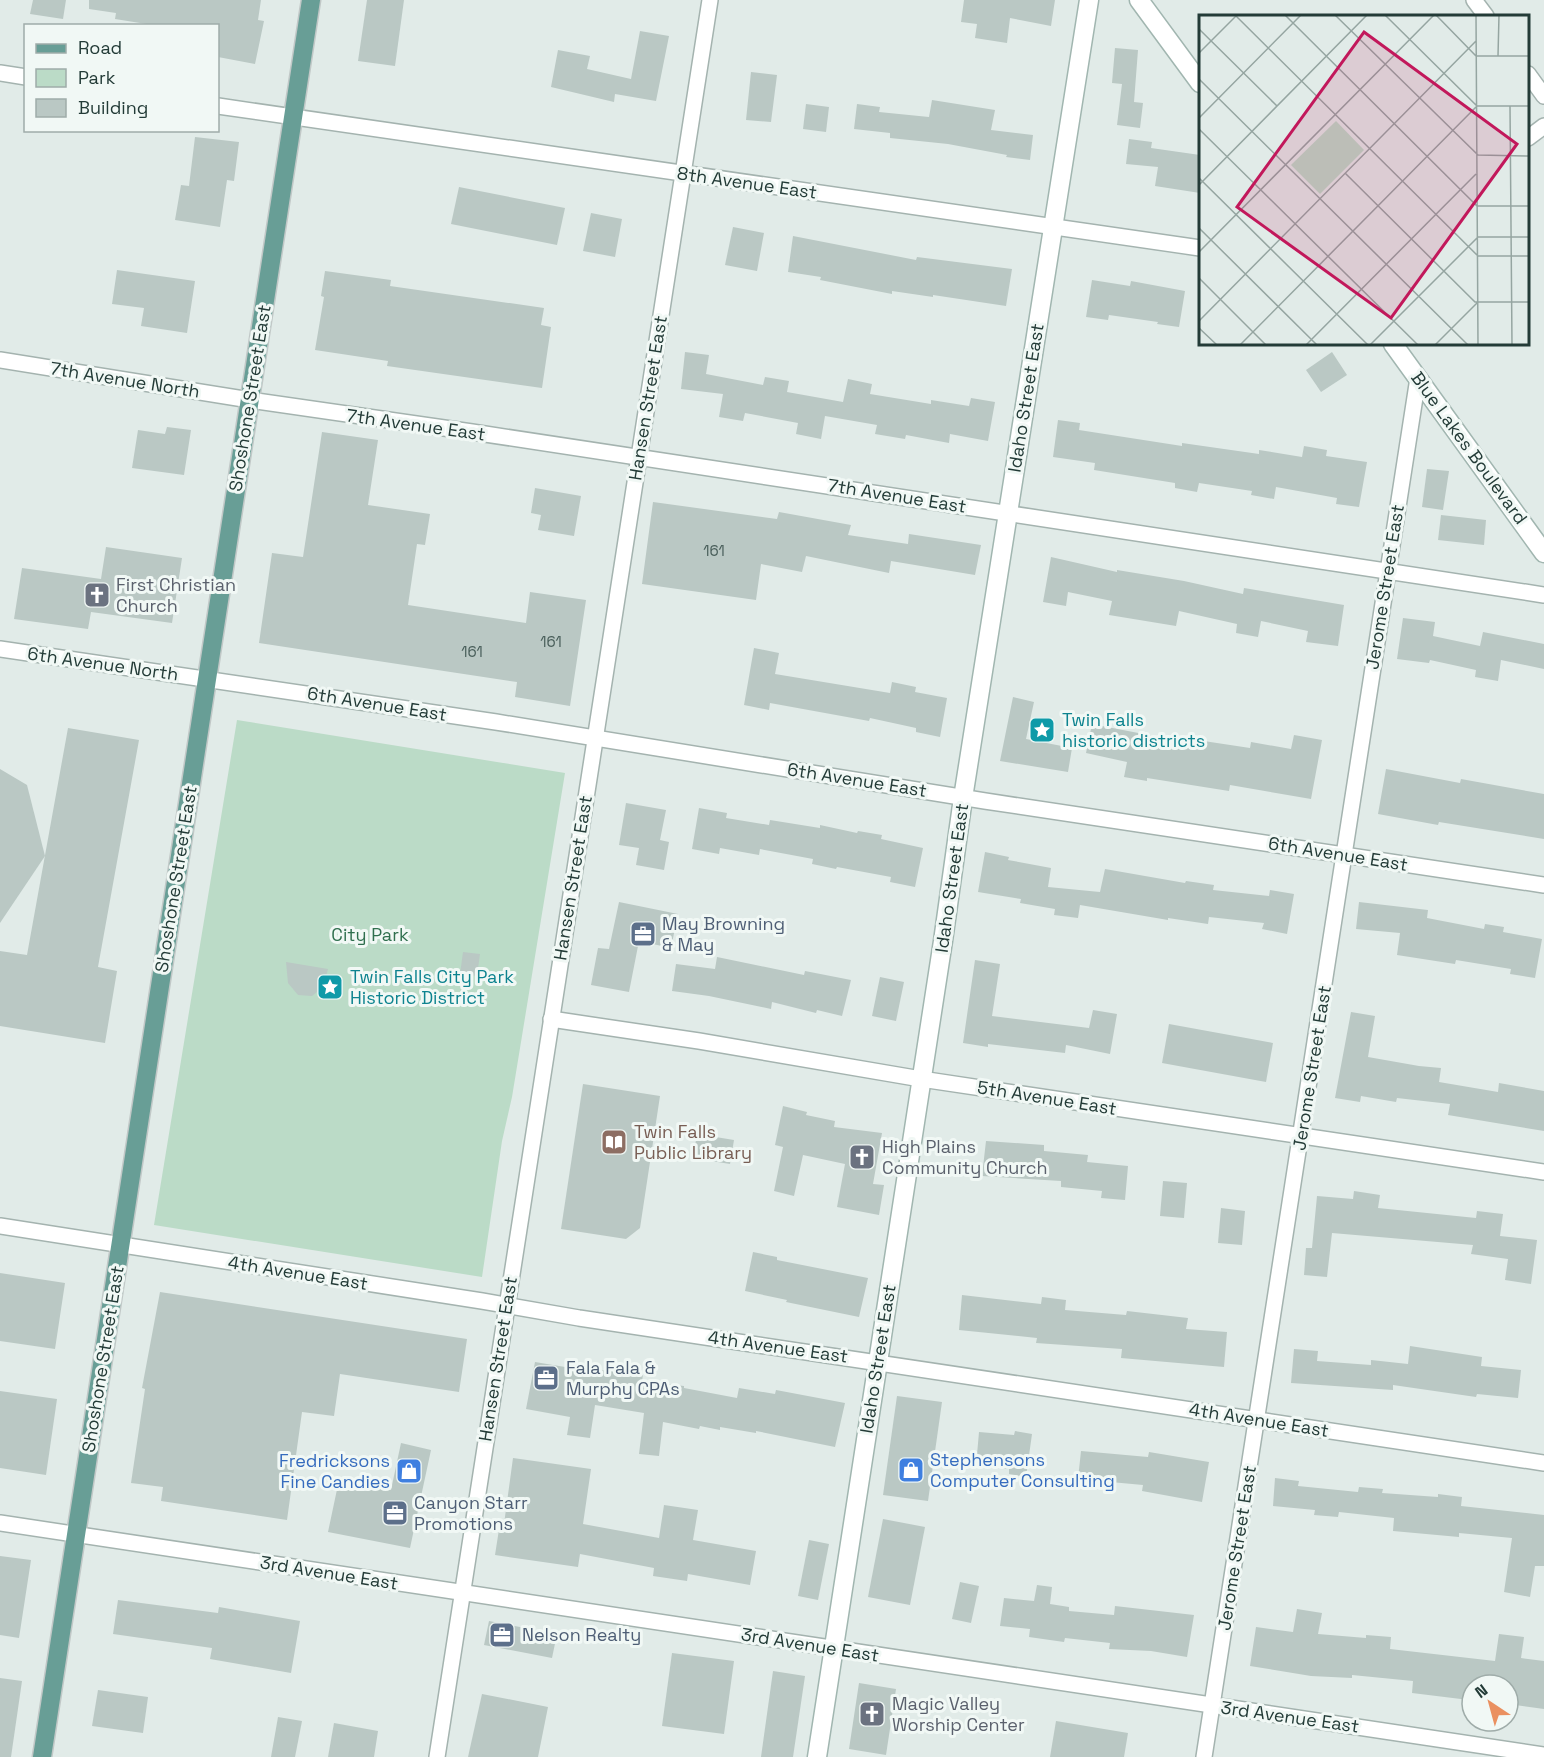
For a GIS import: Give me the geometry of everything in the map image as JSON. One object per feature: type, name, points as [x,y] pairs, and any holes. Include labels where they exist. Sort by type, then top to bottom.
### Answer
[{"type":"main road","name":"Shoshone Street East","points":[[42,1757],[311,0]]},
{"type":"street","name":"Hansen Street East","points":[[437,1757],[710,0]]},
{"type":"street","name":"Idaho Street East","points":[[817,1757],[963,798],[1089,0]]},
{"type":"street","points":[[1139,0],[1199,82]]},
{"type":"street","points":[[1474,0],[1485,15]]},
{"type":"street","points":[[0,73],[24,77]]},
{"type":"street","points":[[1529,77],[1544,96]]},
{"type":"street","name":"8th Avenue East","points":[[219,106],[1199,248]]},
{"type":"street","points":[[1529,137],[1544,126]]},
{"type":"street","name":"Blue Lakes Boulevard","points":[[1394,345],[1544,552]]},
{"type":"street","name":"7th Avenue North","points":[[0,360],[250,400]]},
{"type":"street","name":"Jerome Street East","points":[[1204,1757],[1418,378]]},
{"type":"street","name":"7th Avenue East","points":[[250,400],[1544,595]]},
{"type":"street","name":"6th Avenue North","points":[[0,650],[207,678]]},
{"type":"street","name":"6th Avenue East","points":[[207,678],[496,722],[963,798],[1544,885]]},
{"type":"street","name":"5th Avenue East","points":[[551,1019],[699,1041],[921,1079],[1544,1172]]},
{"type":"street","name":"4th Avenue East","points":[[0,1226],[622,1324],[1544,1463]]},
{"type":"street","name":"3rd Avenue East","points":[[0,1523],[1544,1755]]},
{"type":"green space","name":"City Park","points":[[237,720],[565,773],[512,1097],[502,1141],[482,1277],[154,1225]]},
{"type":"building","points":[[33,0],[66,0],[63,19],[30,14]]},
{"type":"building","points":[[89,0],[261,0],[258,20],[264,21],[255,64],[219,57],[219,24],[146,24],[115,19],[116,13],[89,9]]},
{"type":"building","points":[[367,0],[404,0],[395,66],[358,61]]},
{"type":"building","points":[[964,0],[1055,0],[1051,26],[1010,18],[1007,43],[975,38],[977,24],[961,22]]},
{"type":"building","points":[[640,31],[669,36],[656,101],[615,94],[614,102],[551,87],[558,50],[590,56],[587,69],[631,79]]},
{"type":"building","points":[[1115,48],[1138,50],[1134,102],[1143,103],[1140,128],[1117,125],[1122,84],[1112,83]]},
{"type":"building","points":[[751,72],[777,75],[771,122],[746,120]]},
{"type":"building","points":[[932,100],[995,110],[991,130],[1033,135],[1030,160],[948,144],[890,138],[890,133],[854,129],[857,104],[880,107],[879,112],[929,117]]},
{"type":"building","points":[[806,104],[829,107],[826,132],[803,129]]},
{"type":"building","points":[[195,137],[239,142],[234,181],[227,180],[220,227],[175,220],[181,185],[189,186]]},
{"type":"building","points":[[1129,139],[1152,142],[1151,148],[1199,155],[1199,193],[1155,186],[1158,167],[1126,164]]},
{"type":"building","points":[[459,187],[565,208],[557,245],[451,224]]},
{"type":"building","points":[[591,213],[622,219],[615,257],[583,251]]},
{"type":"building","points":[[733,227],[764,233],[757,271],[725,265]]},
{"type":"building","points":[[793,236],[916,260],[917,257],[1012,269],[1006,306],[933,295],[933,297],[892,291],[892,294],[820,280],[821,277],[788,272]]},
{"type":"building","points":[[117,270],[195,281],[187,333],[141,326],[144,308],[112,304]]},
{"type":"building","points":[[325,271],[391,280],[390,286],[544,308],[541,325],[551,327],[542,388],[387,366],[388,361],[315,350],[324,297],[321,296]]},
{"type":"building","points":[[1092,280],[1130,286],[1131,281],[1185,291],[1179,327],[1109,315],[1108,320],[1086,317]]},
{"type":"building","points":[[685,352],[709,355],[706,374],[763,385],[765,377],[789,381],[787,392],[843,402],[848,379],[872,384],[870,394],[931,404],[931,400],[969,406],[971,398],[995,402],[988,441],[950,434],[949,443],[906,435],[905,439],[875,434],[877,425],[825,416],[821,439],[796,434],[798,423],[745,413],[743,421],[719,417],[723,394],[681,389]]},
{"type":"building","points":[[1332,352],[1347,375],[1321,392],[1306,370]]},
{"type":"building","points":[[1058,420],[1080,423],[1079,430],[1182,446],[1182,443],[1259,454],[1259,450],[1302,457],[1304,446],[1327,450],[1326,456],[1367,462],[1359,507],[1336,504],[1337,498],[1276,487],[1274,499],[1251,495],[1252,491],[1199,483],[1197,492],[1175,488],[1175,483],[1094,470],[1095,463],[1053,457]]},
{"type":"building","points":[[167,427],[191,430],[184,475],[132,468],[138,430],[165,434]]},
{"type":"building","points":[[322,432],[378,440],[368,505],[430,514],[425,545],[417,544],[408,605],[526,623],[530,592],[586,600],[570,706],[515,697],[517,682],[259,643],[272,553],[303,557]]},
{"type":"building","points":[[1427,469],[1449,471],[1443,510],[1422,507]]},
{"type":"building","points":[[535,488],[581,496],[574,536],[538,530],[541,515],[531,513]]},
{"type":"building","points":[[653,502],[777,519],[779,512],[851,525],[848,535],[908,544],[909,534],[981,545],[975,575],[891,561],[889,573],[806,556],[802,572],[761,564],[756,600],[642,584]]},
{"type":"building","points":[[1441,515],[1486,520],[1484,545],[1438,540]]},
{"type":"building","name":"First Christian Church","points":[[106,547],[182,558],[172,623],[91,612],[88,629],[14,619],[22,568],[101,579]]},
{"type":"building","points":[[1051,557],[1117,572],[1117,570],[1184,581],[1243,594],[1244,588],[1344,605],[1338,646],[1306,642],[1308,631],[1261,621],[1258,637],[1236,633],[1237,624],[1179,611],[1176,626],[1109,615],[1112,601],[1068,592],[1066,606],[1043,602]]},
{"type":"building","points":[[1403,618],[1435,622],[1433,636],[1480,646],[1483,632],[1544,644],[1544,669],[1501,660],[1498,681],[1475,677],[1476,670],[1430,660],[1429,663],[1397,659]]},
{"type":"building","points":[[754,648],[779,653],[775,674],[890,693],[892,682],[916,687],[915,692],[947,698],[940,737],[916,732],[916,728],[870,718],[869,721],[770,703],[769,710],[744,705]]},
{"type":"building","points":[[1013,697],[1034,702],[1026,739],[1072,748],[1068,772],[1000,761]]},
{"type":"building","points":[[1092,724],[1164,738],[1164,735],[1250,748],[1251,742],[1291,749],[1294,735],[1322,740],[1311,799],[1230,785],[1229,791],[1147,778],[1147,781],[1124,777],[1127,762],[1086,753]]},
{"type":"building","points":[[68,728],[139,740],[98,967],[117,971],[105,1043],[0,1026],[0,951],[27,955]]},
{"type":"building","points":[[0,769],[27,785],[45,856],[0,923]]},
{"type":"building","points":[[1386,769],[1460,783],[1461,779],[1544,794],[1544,839],[1439,822],[1438,825],[1378,814]]},
{"type":"building","points":[[626,803],[666,810],[660,840],[669,842],[664,870],[636,865],[639,848],[619,845]]},
{"type":"building","points":[[699,808],[727,813],[726,818],[769,825],[770,820],[882,835],[881,839],[923,848],[915,887],[890,882],[891,877],[812,864],[813,859],[760,849],[759,855],[720,848],[719,854],[692,849]]},
{"type":"building","points":[[985,852],[1009,857],[1008,860],[1051,868],[1048,887],[1100,892],[1105,869],[1185,883],[1186,881],[1214,885],[1213,890],[1269,896],[1270,890],[1294,894],[1287,934],[1262,929],[1264,923],[1209,917],[1208,924],[1168,918],[1168,920],[1080,905],[1078,918],[1054,915],[1055,909],[1020,903],[1021,899],[978,892]]},
{"type":"building","points":[[619,902],[678,914],[671,948],[639,941],[629,992],[591,985],[598,948],[609,949]]},
{"type":"building","points":[[1359,902],[1428,910],[1427,918],[1484,929],[1485,924],[1504,927],[1503,932],[1542,939],[1535,978],[1510,974],[1511,969],[1456,960],[1455,964],[1397,955],[1400,933],[1356,929]]},
{"type":"building","points":[[463,952],[480,954],[477,976],[460,974]]},
{"type":"building","points":[[717,957],[804,975],[805,971],[851,980],[842,1016],[817,1010],[816,1013],[772,1002],[771,1009],[672,991],[676,964],[715,969]]},
{"type":"building","points":[[975,960],[1000,964],[992,1016],[1089,1028],[1093,1010],[1117,1014],[1110,1054],[1066,1045],[1065,1053],[963,1043]]},
{"type":"building","points":[[286,962],[328,969],[323,987],[312,996],[298,995],[288,983]]},
{"type":"building","points":[[880,977],[904,982],[896,1021],[872,1016]]},
{"type":"building","points":[[1351,1012],[1375,1016],[1368,1057],[1441,1068],[1439,1082],[1498,1092],[1499,1083],[1544,1091],[1544,1131],[1448,1115],[1450,1104],[1397,1098],[1396,1102],[1361,1096],[1360,1102],[1335,1098]]},
{"type":"building","points":[[1169,1024],[1273,1043],[1266,1082],[1162,1063]]},
{"type":"building","name":"Twin Falls Public Library","points":[[583,1084],[660,1096],[640,1228],[626,1239],[561,1229]]},
{"type":"building","points":[[783,1106],[807,1112],[806,1115],[835,1121],[834,1127],[882,1133],[873,1184],[884,1185],[879,1215],[837,1207],[845,1164],[803,1155],[794,1196],[774,1191],[783,1147],[775,1145]]},
{"type":"building","points":[[697,1134],[734,1140],[730,1164],[693,1158]]},
{"type":"building","points":[[986,1141],[1044,1145],[1044,1151],[1088,1155],[1087,1162],[1128,1166],[1125,1200],[1101,1198],[1102,1191],[1061,1187],[1061,1181],[982,1176]]},
{"type":"building","points":[[1163,1181],[1187,1183],[1184,1218],[1160,1216]]},
{"type":"building","points":[[1354,1191],[1380,1195],[1378,1208],[1476,1218],[1477,1211],[1503,1214],[1500,1236],[1537,1240],[1531,1284],[1505,1280],[1508,1259],[1471,1254],[1473,1245],[1332,1233],[1327,1277],[1304,1275],[1306,1248],[1312,1248],[1317,1196],[1353,1199]]},
{"type":"building","points":[[1221,1208],[1245,1211],[1242,1245],[1218,1243]]},
{"type":"building","points":[[753,1252],[777,1257],[777,1260],[868,1278],[859,1317],[745,1291]]},
{"type":"building","points":[[0,1273],[65,1283],[55,1349],[0,1341]]},
{"type":"building","points":[[160,1292],[467,1339],[459,1392],[340,1374],[334,1416],[302,1412],[287,1520],[161,1501],[163,1487],[131,1483],[145,1389],[142,1388]]},
{"type":"building","points":[[962,1295],[1041,1304],[1042,1297],[1066,1300],[1065,1310],[1126,1315],[1127,1311],[1188,1318],[1186,1329],[1227,1332],[1224,1367],[1121,1358],[1122,1349],[1036,1343],[1037,1338],[959,1330]]},
{"type":"building","points":[[1410,1346],[1482,1357],[1481,1366],[1521,1370],[1518,1398],[1477,1394],[1476,1397],[1393,1385],[1393,1390],[1291,1383],[1294,1349],[1318,1351],[1317,1361],[1371,1365],[1371,1360],[1408,1364]]},
{"type":"building","points":[[535,1362],[577,1369],[577,1367],[643,1375],[642,1381],[684,1386],[684,1388],[737,1398],[739,1388],[775,1394],[776,1390],[845,1403],[835,1447],[756,1431],[756,1433],[720,1427],[720,1430],[700,1426],[699,1429],[663,1422],[659,1456],[639,1454],[644,1413],[595,1405],[590,1438],[567,1435],[570,1417],[526,1409]]},
{"type":"building","points":[[0,1391],[57,1399],[46,1475],[0,1468]]},
{"type":"building","points":[[897,1396],[942,1402],[928,1501],[883,1495]]},
{"type":"building","points":[[1015,1431],[1032,1434],[1026,1477],[1009,1474],[1009,1469],[976,1466],[979,1432],[1014,1435]]},
{"type":"building","points":[[401,1443],[431,1450],[410,1548],[328,1532],[339,1480],[391,1490]]},
{"type":"building","points":[[1081,1451],[1148,1457],[1149,1452],[1209,1462],[1202,1502],[1142,1491],[1143,1485],[1078,1479]]},
{"type":"building","points":[[513,1458],[591,1469],[583,1524],[659,1538],[664,1505],[698,1510],[693,1540],[756,1551],[750,1585],[688,1574],[687,1581],[653,1576],[654,1568],[580,1554],[578,1567],[495,1555],[500,1523],[504,1524]]},
{"type":"building","points":[[1275,1478],[1299,1481],[1298,1486],[1358,1492],[1359,1487],[1383,1489],[1382,1493],[1462,1497],[1461,1506],[1544,1515],[1544,1566],[1535,1566],[1530,1597],[1504,1592],[1512,1538],[1459,1533],[1459,1537],[1393,1531],[1394,1518],[1339,1512],[1338,1517],[1314,1515],[1315,1510],[1273,1506]]},
{"type":"building","points":[[883,1519],[925,1527],[910,1605],[868,1597]]},
{"type":"building","points":[[809,1540],[829,1544],[818,1600],[798,1596]]},
{"type":"building","points":[[0,1556],[31,1560],[19,1638],[0,1635]]},
{"type":"building","points":[[960,1582],[979,1586],[971,1623],[952,1619]]},
{"type":"building","points":[[1037,1585],[1052,1587],[1050,1604],[1069,1607],[1069,1611],[1114,1615],[1115,1606],[1194,1615],[1187,1657],[1151,1651],[1109,1649],[1110,1643],[1065,1638],[1064,1642],[1029,1637],[1030,1629],[1000,1626],[1004,1598],[1034,1601]]},
{"type":"building","points":[[118,1600],[218,1613],[219,1607],[300,1621],[291,1673],[210,1659],[212,1648],[113,1634]]},
{"type":"building","points":[[1297,1609],[1322,1613],[1318,1634],[1366,1638],[1366,1635],[1391,1637],[1390,1649],[1495,1661],[1499,1634],[1524,1637],[1521,1658],[1544,1661],[1544,1709],[1520,1706],[1520,1673],[1460,1673],[1460,1699],[1412,1693],[1413,1681],[1352,1675],[1352,1678],[1311,1676],[1250,1666],[1256,1627],[1293,1632]]},
{"type":"building","points":[[489,1621],[557,1634],[552,1658],[484,1645]]},
{"type":"building","points":[[672,1653],[734,1661],[724,1734],[662,1726]]},
{"type":"building","points":[[773,1671],[805,1676],[793,1757],[761,1757]]},
{"type":"building","points":[[0,1678],[22,1681],[11,1757],[0,1757]]},
{"type":"building","points":[[859,1683],[896,1689],[886,1755],[849,1749]]},
{"type":"building","points":[[98,1690],[148,1697],[143,1733],[92,1726]]},
{"type":"building","points":[[482,1694],[548,1707],[538,1757],[468,1757]]},
{"type":"building","points":[[278,1717],[302,1721],[295,1757],[271,1757]]},
{"type":"building","points":[[1056,1721],[1128,1733],[1124,1757],[1050,1757]]},
{"type":"building","points":[[334,1723],[378,1731],[374,1757],[328,1757]]},
{"type":"place","name":"First Christian Church","points":[[97,595]]},
{"type":"place","name":"Twin Falls historic districts","points":[[1042,730]]},
{"type":"place","name":"May Browning & May","points":[[643,934]]},
{"type":"place","name":"Twin Falls City Park Historic District","points":[[330,987]]},
{"type":"place","name":"Twin Falls Public Library","points":[[614,1142]]},
{"type":"place","name":"High Plains Community Church","points":[[862,1157]]},
{"type":"place","name":"Fala Fala & Murphy CPAs","points":[[546,1378]]},
{"type":"place","name":"Stephensons Computer Consulting","points":[[911,1470]]},
{"type":"place","name":"Fredricksons Fine Candies","points":[[409,1471]]},
{"type":"place","name":"Canyon Starr Promotions","points":[[395,1513]]},
{"type":"place","name":"Nelson Realty","points":[[502,1635]]},
{"type":"place","name":"Magic Valley Worship Center","points":[[872,1714]]}]
